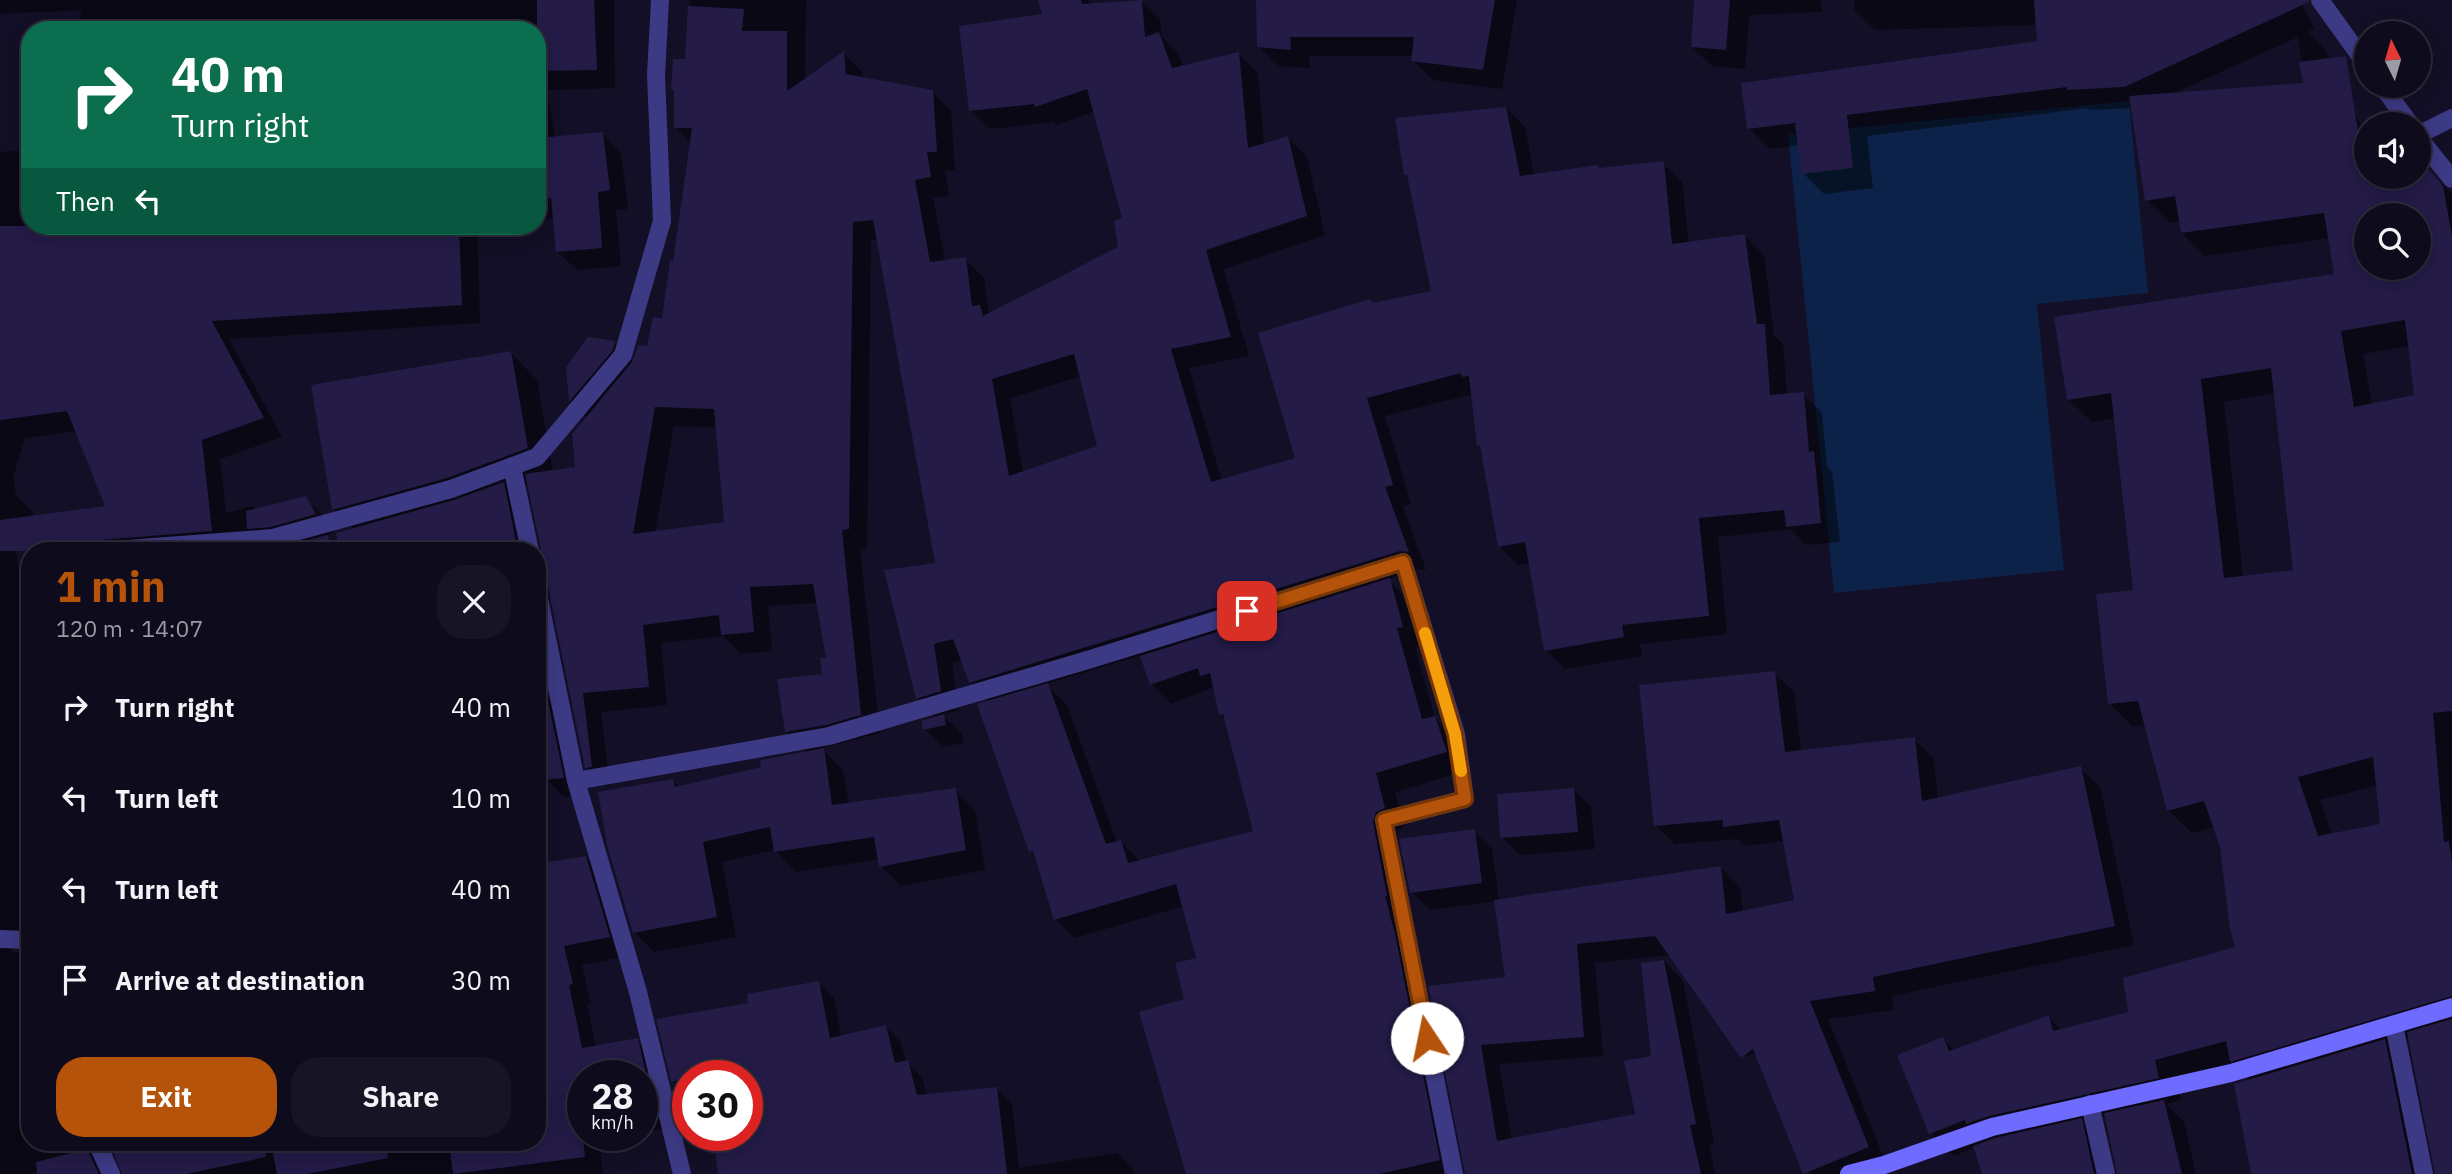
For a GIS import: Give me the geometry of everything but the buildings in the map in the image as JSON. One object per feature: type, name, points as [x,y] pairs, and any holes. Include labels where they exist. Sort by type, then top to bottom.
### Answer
[{"type":"street","points":[[220,542],[273,538],[451,489],[537,457],[623,355],[662,221],[656,75],[660,0]]},
{"type":"street","points":[[2320,0],[2354,47]]},
{"type":"street","points":[[2431,129],[2452,118]]},
{"type":"street","points":[[2431,152],[2452,179]]},
{"type":"street","points":[[512,466],[528,542]]},
{"type":"street","points":[[576,781],[829,736],[1091,659],[1403,562],[1455,734],[1465,799],[1384,820],[1454,1174]]},
{"type":"street","points":[[546,633],[576,781],[638,992],[682,1174]]},
{"type":"street","points":[[0,939],[21,940]]},
{"type":"street","points":[[1849,1174],[1884,1165],[1992,1127],[2231,1073],[2452,1007]]},
{"type":"street","points":[[2394,1025],[2424,1174]]},
{"type":"street","points":[[2090,1104],[2106,1174]]},
{"type":"street","points":[[101,1151],[111,1174]]},
{"type":"water","points":[[2129,101],[2148,293],[2037,304],[2064,570],[1834,593],[1788,134]]},
{"type":"slow traffic","points":[[1425,633],[1455,734],[1461,771]]},
{"type":"route","points":[[1247,611],[1403,562],[1455,734],[1465,799],[1384,820],[1427,1038]]}]
